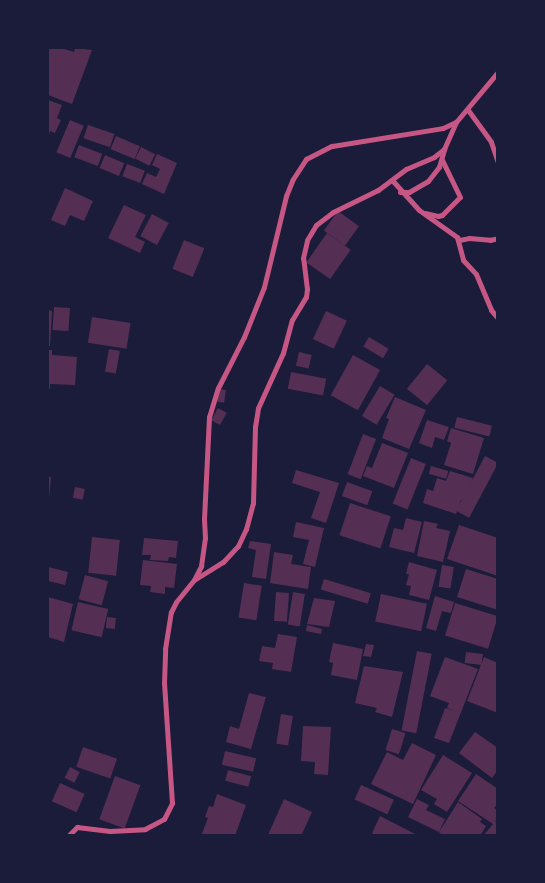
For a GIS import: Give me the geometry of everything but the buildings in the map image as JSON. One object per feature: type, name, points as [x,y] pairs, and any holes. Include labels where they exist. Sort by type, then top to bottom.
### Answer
[{"type":"street","points":[[194,580],[201,566],[205,538],[204,519],[209,417],[218,388],[261,294],[292,179],[306,159],[332,146],[443,128],[456,122],[498,72]]},
{"type":"street","points":[[468,110],[491,142],[498,162]]},
{"type":"street","points":[[400,192],[408,192],[422,186],[434,174],[442,160],[444,149],[456,122]]},
{"type":"street","points":[[68,836],[77,828],[82,827],[110,831],[145,830],[159,824],[168,814],[172,804],[164,683],[165,649],[173,607],[181,593],[194,580],[223,562],[238,546],[246,529],[253,503],[255,426],[258,408],[283,352],[292,320],[306,297],[307,289],[303,258],[307,240],[316,225],[325,217],[369,196],[406,169],[434,157],[444,149]]},
{"type":"street","points":[[419,210],[438,216],[449,209],[460,197],[442,160]]},
{"type":"street","points":[[392,180],[400,192],[419,210],[459,240],[463,260],[476,274],[491,310],[498,318]]},
{"type":"street","points":[[459,240],[464,238],[490,240],[498,238]]}]
